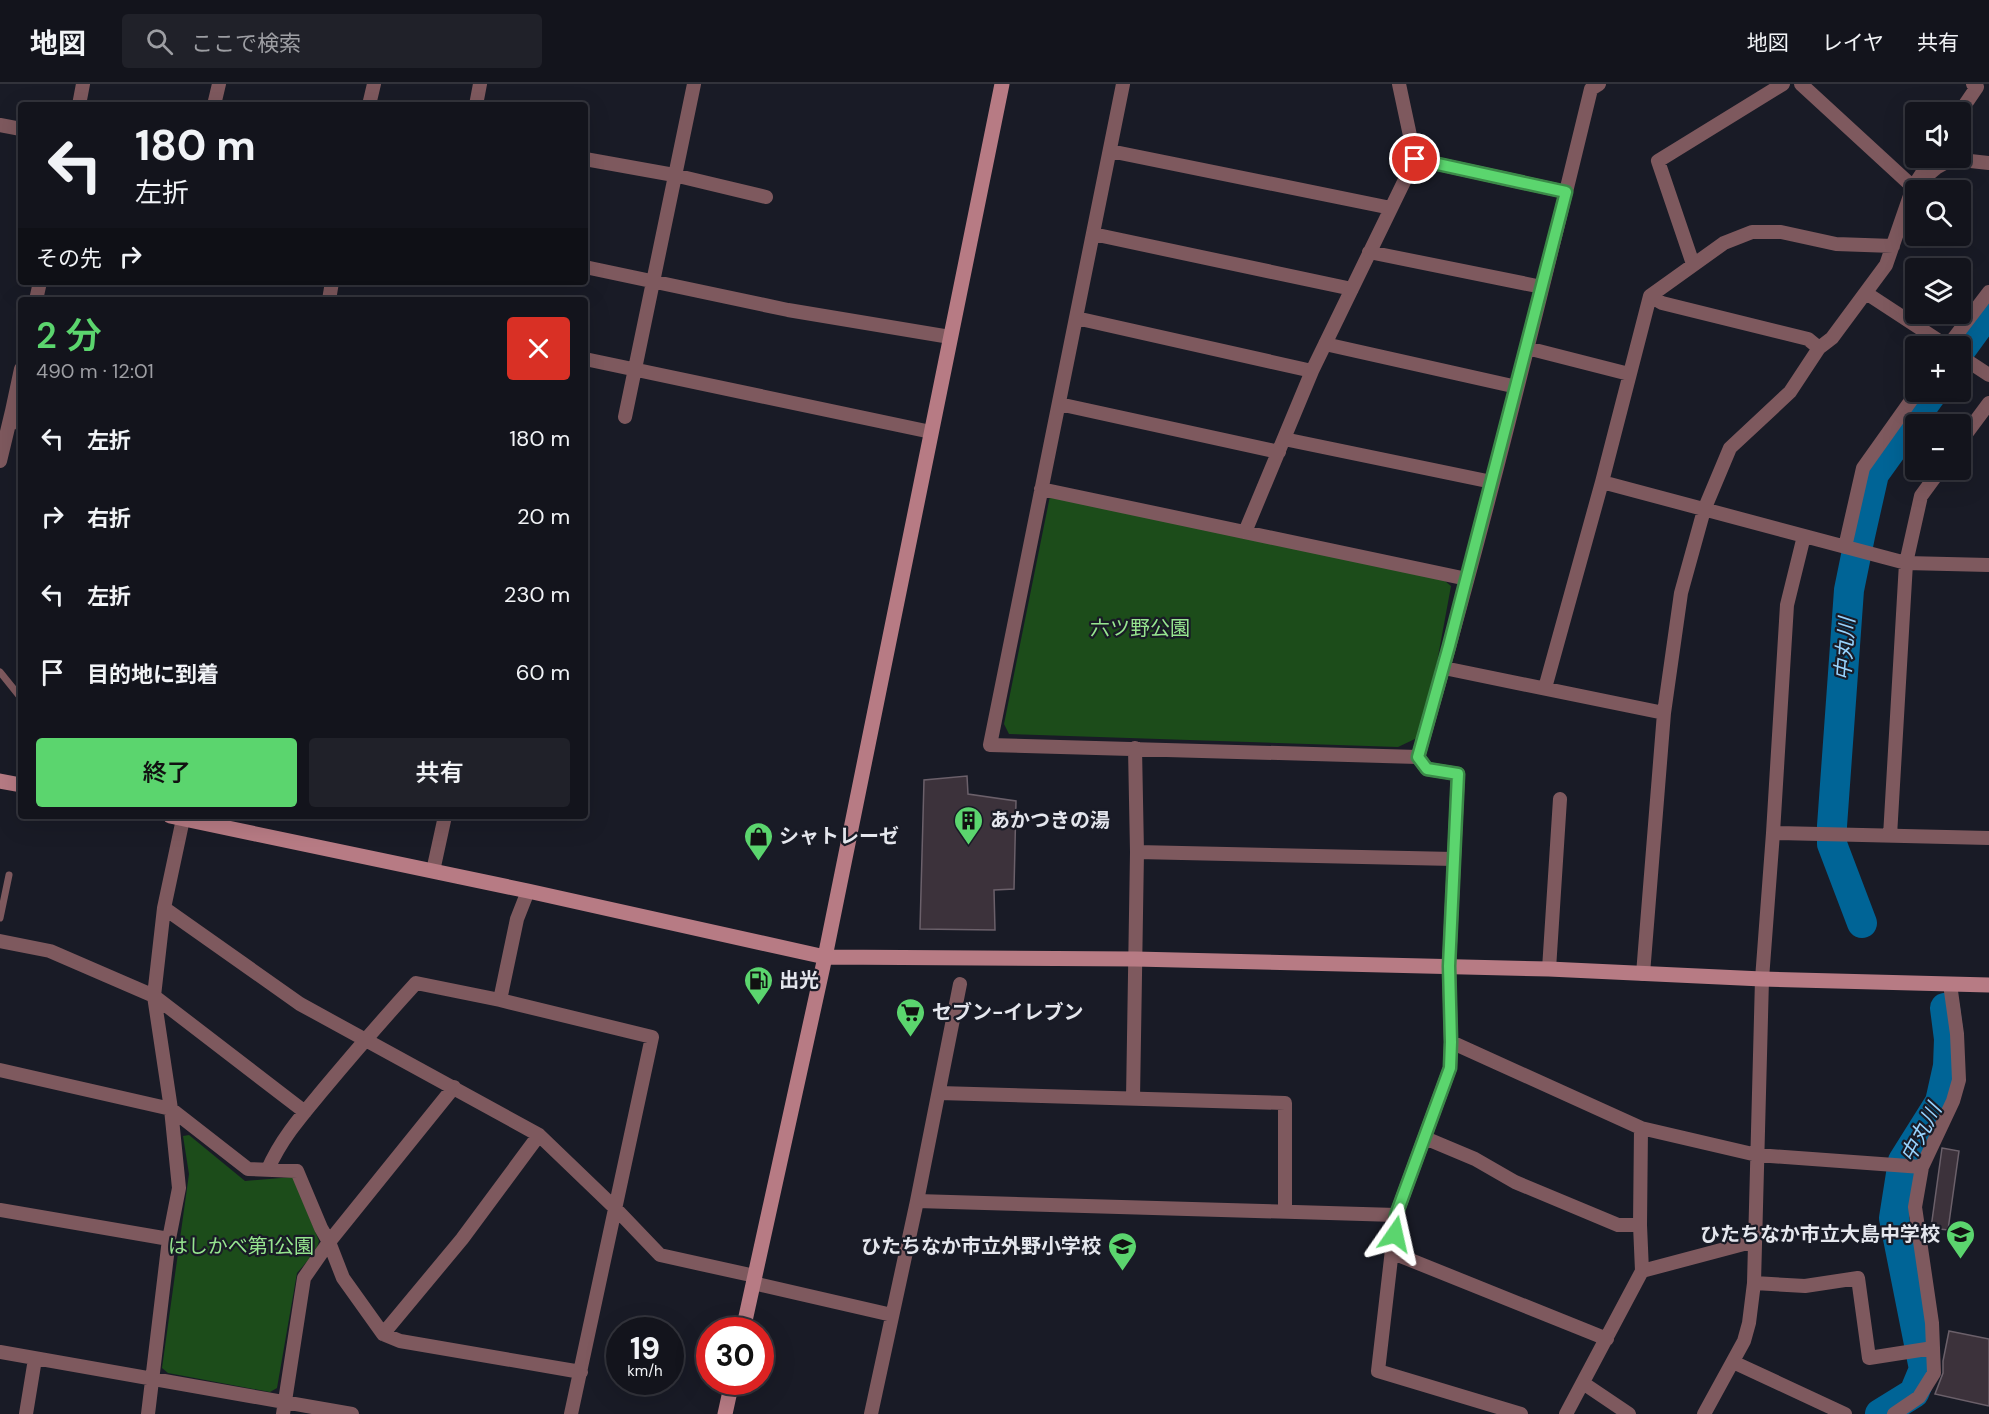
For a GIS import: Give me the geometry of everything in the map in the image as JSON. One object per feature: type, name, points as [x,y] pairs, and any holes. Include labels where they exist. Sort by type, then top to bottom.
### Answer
[{"type":"street","points":[[80,102],[83,84]]},
{"type":"street","points":[[215,102],[219,84]]},
{"type":"street","points":[[370,102],[374,84]]},
{"type":"street","points":[[477,102],[480,84]]},
{"type":"street","points":[[625,417],[694,84]]},
{"type":"street","points":[[746,1317],[825,957],[1002,84]]},
{"type":"street","points":[[1123,84],[990,745],[1418,757]]},
{"type":"street","points":[[1245,532],[1312,371],[1415,159],[1399,84]]},
{"type":"street","points":[[1418,757],[1444,668],[1517,387],[1591,89],[1599,84]]},
{"type":"street","points":[[1693,264],[1658,162],[1783,84]]},
{"type":"street","points":[[1801,84],[1905,181]]},
{"type":"street","points":[[1967,102],[1977,87],[1973,84]]},
{"type":"street","points":[[0,125],[18,128]]},
{"type":"street","points":[[1110,151],[1391,208]]},
{"type":"street","points":[[1415,159],[1566,192]]},
{"type":"street","points":[[1922,180],[1936,168],[1952,159],[1989,163]]},
{"type":"street","points":[[588,160],[674,175],[766,197]]},
{"type":"street","points":[[1643,974],[1664,712],[1681,593],[1704,510],[1730,448],[1790,392],[1819,348],[1832,338],[1886,265],[1905,211]]},
{"type":"street","points":[[1545,688],[1602,483],[1650,296],[1725,243],[1752,232],[1782,232],[1836,244],[1893,246]]},
{"type":"street","points":[[1093,234],[1352,289]]},
{"type":"street","points":[[1370,252],[1542,287]]},
{"type":"street","points":[[588,268],[788,310],[950,337]]},
{"type":"street","points":[[1955,336],[1989,292]]},
{"type":"street","points":[[1866,293],[1932,336]]},
{"type":"street","points":[[1650,296],[1662,303],[1808,339],[1819,348]]},
{"type":"street","points":[[1076,318],[1312,371]]},
{"type":"street","points":[[1325,344],[1517,387]]},
{"type":"street","points":[[1527,348],[1629,374]]},
{"type":"street","points":[[588,360],[931,432]]},
{"type":"street","points":[[1971,363],[1989,375]]},
{"type":"street","points":[[0,461],[18,383]]},
{"type":"street","points":[[1848,548],[1863,468],[1910,402]]},
{"type":"street","points":[[1971,427],[1989,403]]},
{"type":"street","points":[[1059,404],[1281,446],[1492,482]]},
{"type":"street","points":[[12,411],[18,420]]},
{"type":"street","points":[[1890,836],[1906,563],[1921,496],[1933,480]]},
{"type":"street","points":[[1602,483],[1906,563],[1989,565]]},
{"type":"street","points":[[1041,489],[1467,579]]},
{"type":"street","points":[[1704,1414],[1744,1341],[1749,1323],[1754,1283],[1762,979],[1787,605],[1804,536]]},
{"type":"street","points":[[1444,668],[1664,712]]},
{"type":"street","points":[[1133,1099],[1137,852],[1135,748]]},
{"type":"street","points":[[1418,757],[1427,769],[1458,774],[1449,966],[1450,1068],[1396,1215],[1378,1371],[1521,1414]]},
{"type":"street","points":[[0,781],[18,784]]},
{"type":"street","points":[[1549,969],[1560,799]]},
{"type":"street","points":[[148,1414],[169,1239],[179,1188],[171,1109],[154,996],[177,819]]},
{"type":"street","points":[[200,819],[223,821],[434,871],[825,957],[1135,959],[1449,966],[1989,986]]},
{"type":"street","points":[[434,871],[444,819]]},
{"type":"street","points":[[1773,834],[1989,838]]},
{"type":"street","points":[[1137,852],[1454,859]]},
{"type":"street","points":[[500,1000],[517,919],[528,891]]},
{"type":"street","points":[[164,908],[300,1004],[539,1135],[660,1255],[892,1315]]},
{"type":"street","points":[[0,941],[50,951],[154,996],[305,1112]]},
{"type":"street","points":[[268,1169],[277,1148],[305,1112],[365,1039],[416,983],[500,1000],[652,1037],[571,1414]]},
{"type":"street","points":[[871,1414],[917,1201],[960,984]]},
{"type":"street","points":[[1894,1414],[1919,1397],[1934,1373],[1932,1323],[1914,1207],[1922,1167],[1953,1101],[1959,1080],[1957,1034],[1950,984]]},
{"type":"street","points":[[1451,1042],[1641,1128],[1757,1155],[1922,1167]]},
{"type":"street","points":[[0,1070],[171,1109],[248,1169],[297,1171],[343,1278],[383,1335],[400,1341],[581,1372]]},
{"type":"street","points":[[284,1408],[304,1278],[329,1242],[454,1087]]},
{"type":"street","points":[[939,1093],[1285,1103],[1285,1211]]},
{"type":"street","points":[[1566,1414],[1642,1271],[1641,1128]]},
{"type":"street","points":[[383,1335],[462,1239],[539,1135]]},
{"type":"street","points":[[1425,1138],[1475,1159],[1515,1182],[1618,1225],[1640,1225]]},
{"type":"street","points":[[917,1201],[1396,1215]]},
{"type":"street","points":[[0,1210],[169,1239]]},
{"type":"street","points":[[1642,1271],[1755,1241]]},
{"type":"street","points":[[1393,1253],[1607,1339]]},
{"type":"street","points":[[1754,1283],[1805,1286],[1858,1278],[1869,1358],[1933,1348]]},
{"type":"street","points":[[0,1352],[152,1380],[284,1408],[352,1414]]},
{"type":"street","points":[[26,1414],[35,1359]]},
{"type":"street","points":[[1733,1362],[1845,1414]]},
{"type":"street","points":[[1583,1383],[1629,1414]]},
{"type":"street","points":[[725,1414],[729,1395]]},
{"type":"lane","points":[[0,672],[18,694]]},
{"type":"lane","points":[[0,918],[9,875]]},
{"type":"green space","name":"六ツ野公園","points":[[1050,496],[1439,576],[1451,586],[1437,662],[1417,738],[1398,747],[1009,734],[1004,724]]},
{"type":"green space","name":"はしかべ第1公園","points":[[189,1135],[245,1181],[293,1177],[319,1241],[316,1251],[297,1273],[277,1388],[270,1392],[168,1373],[162,1368],[189,1174],[183,1136]]},
{"type":"building","name":"あかつきの湯","points":[[967,776],[968,794],[1016,801],[1014,889],[994,890],[995,930],[920,929],[924,780]]},
{"type":"building","points":[[1942,1148],[1959,1151],[1948,1230],[1931,1228]]},
{"type":"building","points":[[1949,1331],[1989,1339],[1989,1406],[1935,1394],[1943,1373]]},
{"type":"waterway","name":"中丸川","points":[[1971,336],[1989,311]]},
{"type":"waterway","name":"中丸川","points":[[1862,923],[1832,844],[1849,590],[1874,474],[1926,402]]},
{"type":"waterway","name":"中丸川","points":[[1880,1414],[1914,1393],[1924,1369],[1894,1218],[1903,1161],[1940,1102],[1948,1066],[1949,1039],[1945,1008]]},
{"type":"place","name":"あかつきの湯","points":[[969,846]]},
{"type":"place","name":"シャトレーゼ","points":[[758,862]]},
{"type":"place","name":"出光","points":[[758,1006]]},
{"type":"place","name":"セブン-イレブン","points":[[911,1038]]},
{"type":"place","name":"ひたちなか市立大島中学校","points":[[1961,1260]]},
{"type":"place","name":"ひたちなか市立外野小学校","points":[[1122,1272]]},
{"type":"route","points":[[1395,1234],[1396,1215],[1450,1068],[1449,966],[1458,774],[1427,769],[1418,757],[1517,387],[1566,192],[1415,159]]}]
